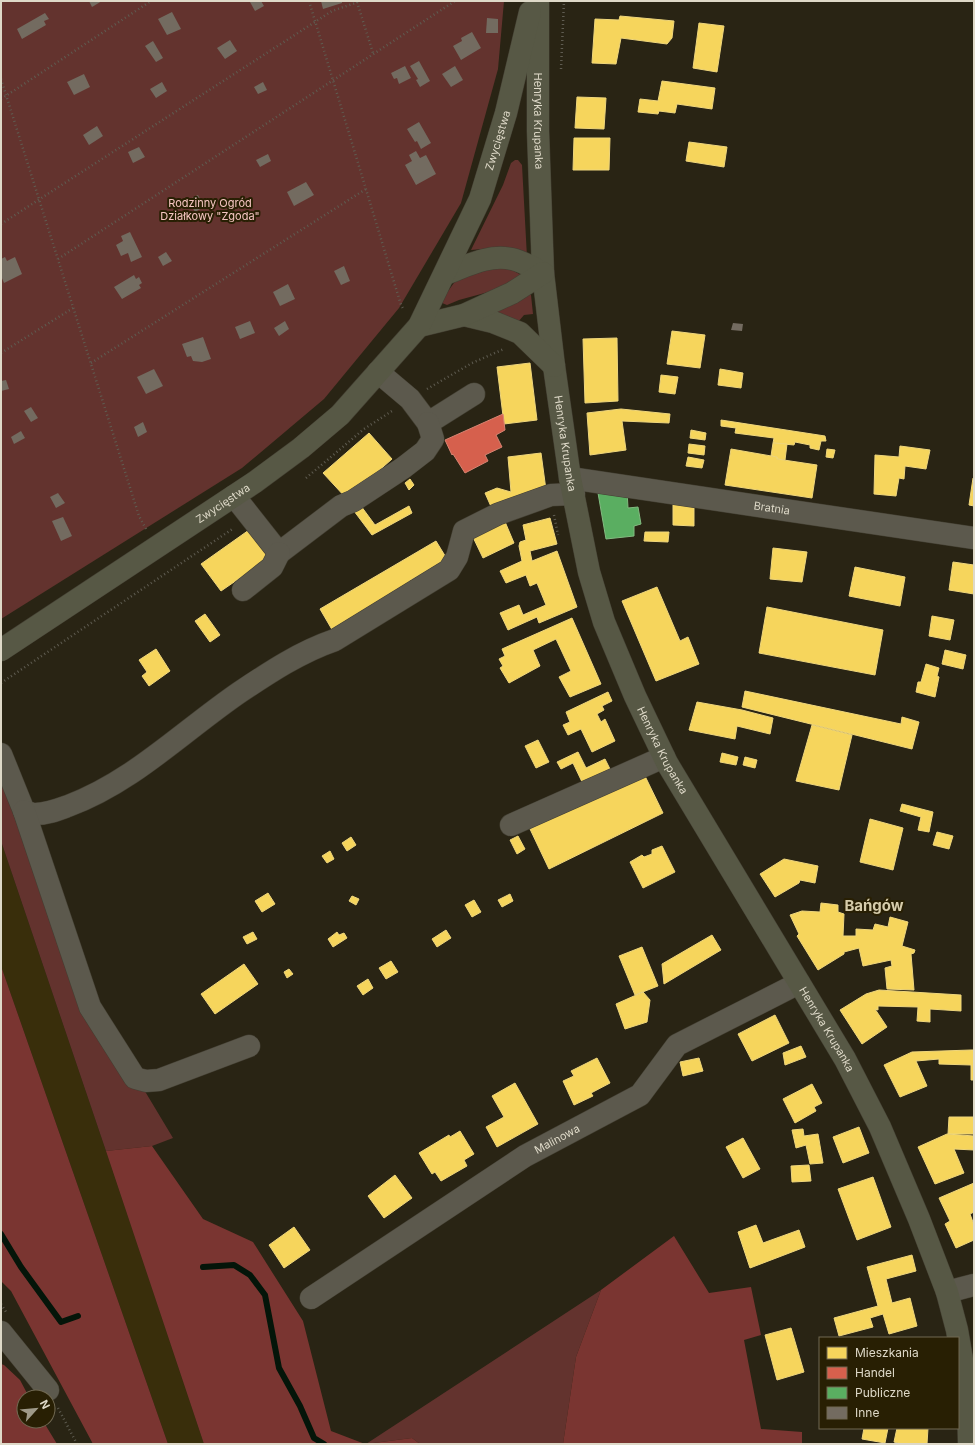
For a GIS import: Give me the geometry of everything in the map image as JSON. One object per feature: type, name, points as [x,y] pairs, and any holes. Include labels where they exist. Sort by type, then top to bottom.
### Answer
[{"type":"main road","name":"Zwycięstwa","points":[[1,650],[234,496],[295,453],[340,415],[419,326],[446,274],[480,200],[506,113],[532,1]]},
{"type":"main road","name":"Henryka Krupanka","points":[[538,1],[538,131],[543,273],[554,366],[572,486],[589,572],[604,622],[635,696],[664,757],[845,1059],[880,1127],[919,1219],[947,1292],[958,1337]]},
{"type":"main road","points":[[446,274],[480,260],[495,257],[513,259],[543,273]]},
{"type":"main road","points":[[419,326],[464,315],[512,293],[543,273]]},
{"type":"main road","points":[[464,315],[493,322],[520,334],[554,366]]},
{"type":"main road","name":"Henryka Krupanka","points":[[959,1342],[968,1394],[969,1444]]},
{"type":"street","points":[[243,590],[272,567],[279,553],[341,506],[354,501],[403,468],[425,451],[433,439],[428,423],[410,399],[378,372]]},
{"type":"street","points":[[428,423],[474,394]]},
{"type":"street","name":"Bratnia","points":[[24,810],[34,814],[52,812],[102,792],[145,764],[198,723],[258,680],[289,660],[316,646],[335,640],[449,570],[457,557],[464,531],[498,514],[572,486],[974,538]]},
{"type":"street","points":[[234,496],[279,553]]},
{"type":"street","points":[[1,754],[24,810],[90,1007],[135,1078],[146,1081],[159,1080],[249,1046]]},
{"type":"street","points":[[511,825],[664,757]]},
{"type":"street","name":"Malinowa","points":[[311,1298],[525,1156],[640,1095],[677,1045],[799,983]]},
{"type":"street","points":[[947,1292],[974,1286]]},
{"type":"street","points":[[1,1332],[47,1389]]},
{"type":"path","points":[[1,99],[151,1]]},
{"type":"path","points":[[309,1],[401,305],[404,310],[399,315]]},
{"type":"path","points":[[1,224],[332,11],[361,1]]},
{"type":"path","points":[[58,259],[455,1]]},
{"type":"path","points":[[561,70],[564,1]]},
{"type":"path","points":[[357,2],[373,54]]},
{"type":"path","points":[[1,79],[139,516],[147,531]]},
{"type":"path","points":[[91,364],[366,189]]},
{"type":"path","points":[[1,354],[73,308]]},
{"type":"path","points":[[1,683],[224,534],[252,518]]},
{"type":"path","points":[[56,1405],[77,1444]]},
{"type":"shaded area","points":[[1,841],[204,1444],[168,1444],[1,966]]},
{"type":"shaded area","points":[[1,966],[168,1444],[93,1444],[11,1291],[1,1281]]},
{"type":"shaded area","points":[[152,1146],[203,1219],[253,1242],[303,1321],[331,1431],[365,1444],[204,1444],[106,1151]]},
{"type":"shaded area","points":[[674,1236],[709,1293],[751,1287],[761,1335],[744,1340],[761,1429],[802,1432],[802,1444],[563,1444],[576,1357],[601,1290]]},
{"type":"shaded area","points":[[1,1364],[20,1380],[25,1389],[16,1389],[16,1429],[48,1429],[57,1444],[1,1444]]},
{"type":"shaded area","points":[[412,1438],[420,1444],[366,1444]]},
{"type":"green space","name":"Rodzinny Ogród Działkowy \"Zgoda\"","points":[[1,1],[504,1],[498,69],[461,203],[399,308],[324,399],[242,468],[1,619]]},
{"type":"green space","points":[[518,160],[522,165],[527,257],[494,248],[471,250],[503,185],[511,163]]},
{"type":"green space","points":[[496,266],[514,271],[521,275],[503,288],[459,300],[447,305],[442,303],[446,294],[456,280]]},
{"type":"green space","points":[[528,293],[531,295],[533,314],[524,315],[518,322],[491,312]]},
{"type":"green space","points":[[1,770],[98,1013],[173,1138],[152,1146],[106,1151],[1,841]]},
{"type":"green space","points":[[601,1290],[576,1357],[563,1444],[420,1444],[412,1438],[366,1444]]},
{"type":"building: Mieszkania","points":[[620,16],[674,21],[672,38],[667,44],[621,38],[616,64],[592,63],[595,19],[619,20]]},
{"type":"building: Mieszkania","points":[[699,23],[724,26],[717,72],[693,68]]},
{"type":"building: Mieszkania","points":[[662,81],[715,88],[712,109],[677,104],[675,113],[659,111],[658,114],[638,112],[640,99],[658,101]]},
{"type":"building: Mieszkania","points":[[577,97],[606,98],[604,129],[575,128]]},
{"type":"building: Mieszkania","points":[[574,138],[610,138],[609,170],[573,170]]},
{"type":"building: Mieszkania","points":[[689,142],[727,147],[724,167],[686,161]]},
{"type":"building: Mieszkania","points":[[672,331],[705,335],[700,368],[667,364]]},
{"type":"building: Mieszkania","points":[[617,338],[618,401],[585,403],[583,339]]},
{"type":"building: Mieszkania","points":[[530,363],[537,420],[504,424],[497,367]]},
{"type":"building: Mieszkania","points":[[720,369],[743,373],[741,388],[718,385]]},
{"type":"building: Mieszkania","points":[[661,375],[678,377],[675,394],[659,392]]},
{"type":"building: Mieszkania","points":[[621,409],[670,414],[669,423],[622,421],[626,450],[590,455],[587,413]]},
{"type":"building: Mieszkania","points":[[721,420],[825,436],[826,441],[821,441],[819,450],[810,448],[810,445],[795,442],[794,445],[773,443],[774,438],[735,433],[736,428],[721,426]]},
{"type":"building: Mieszkania","points":[[691,430],[706,433],[705,440],[690,438]]},
{"type":"building: Mieszkania","points":[[369,433],[392,459],[347,499],[323,473]]},
{"type":"building: Mieszkania","points":[[773,443],[787,444],[785,460],[777,459],[777,457],[771,456]]},
{"type":"building: Mieszkania","points":[[689,444],[705,446],[704,455],[688,453]]},
{"type":"building: Mieszkania","points":[[900,446],[930,450],[926,469],[905,466],[904,479],[899,478],[896,496],[874,494],[875,455],[899,457]]},
{"type":"building: Mieszkania","points":[[731,449],[777,457],[777,459],[817,465],[812,498],[725,485]]},
{"type":"building: Mieszkania","points":[[827,449],[835,450],[833,458],[826,457]]},
{"type":"building: Mieszkania","points":[[541,453],[546,490],[493,511],[485,493],[497,488],[511,492],[508,457]]},
{"type":"building: Mieszkania","points":[[688,457],[704,460],[702,468],[686,466]]},
{"type":"building: Mieszkania","points":[[973,478],[974,479],[974,506],[969,505]]},
{"type":"building: Mieszkania","points":[[410,479],[414,485],[409,490],[405,483]]},
{"type":"building: Mieszkania","points":[[673,502],[694,503],[694,526],[673,525]]},
{"type":"building: Mieszkania","points":[[361,506],[375,525],[409,506],[412,513],[372,535],[354,511]]},
{"type":"building: Mieszkania","points":[[503,517],[514,543],[483,558],[471,533]]},
{"type":"building: Mieszkania","points":[[550,518],[557,544],[530,551],[532,561],[557,551],[577,607],[539,623],[537,617],[508,630],[500,613],[519,605],[523,615],[546,605],[537,583],[530,586],[526,575],[506,583],[500,571],[522,561],[519,546],[520,542],[526,540],[523,525]]},
{"type":"building: Mieszkania","points":[[249,530],[269,558],[221,591],[201,564]]},
{"type":"building: Mieszkania","points":[[645,532],[669,532],[668,542],[644,541]]},
{"type":"building: Mieszkania","points":[[436,541],[447,559],[409,581],[412,588],[334,633],[320,609]]},
{"type":"building: Mieszkania","points":[[773,548],[807,552],[802,582],[770,579]]},
{"type":"building: Mieszkania","points":[[953,562],[974,565],[974,594],[949,590]]},
{"type":"building: Mieszkania","points":[[855,567],[905,577],[900,606],[849,596]]},
{"type":"building: Mieszkania","points":[[657,587],[680,641],[688,637],[699,664],[656,681],[622,601]]},
{"type":"building: Mieszkania","points":[[767,607],[883,630],[875,675],[759,653]]},
{"type":"building: Mieszkania","points":[[205,614],[220,635],[210,642],[195,621]]},
{"type":"building: Mieszkania","points":[[932,616],[954,620],[950,640],[929,636]]},
{"type":"building: Mieszkania","points":[[572,618],[601,684],[570,697],[559,677],[571,671],[556,639],[533,650],[540,666],[509,683],[500,668],[503,666],[499,659],[505,656],[502,649]]},
{"type":"building: Mieszkania","points":[[156,649],[170,671],[149,686],[142,676],[147,672],[139,660]]},
{"type":"building: Mieszkania","points":[[945,650],[966,655],[963,669],[942,664]]},
{"type":"building: Mieszkania","points":[[926,664],[939,668],[937,676],[939,677],[935,697],[916,692],[918,682],[921,682]]},
{"type":"building: Mieszkania","points":[[745,691],[901,724],[902,717],[919,722],[912,749],[742,707]]},
{"type":"building: Mieszkania","points":[[608,692],[612,701],[602,706],[604,710],[597,714],[601,722],[605,719],[615,741],[592,752],[581,729],[568,735],[563,725],[570,722],[566,712]]},
{"type":"building: Mieszkania","points":[[697,702],[742,710],[773,718],[770,734],[737,726],[735,739],[689,730]]},
{"type":"building: Mieszkania","points":[[812,725],[852,735],[839,790],[796,781]]},
{"type":"building: Mieszkania","points":[[538,740],[549,762],[536,768],[525,746]]},
{"type":"building: Mieszkania","points":[[578,752],[586,768],[605,759],[611,771],[583,784],[573,763],[561,769],[557,762]]},
{"type":"building: Mieszkania","points":[[722,753],[738,757],[736,765],[720,762]]},
{"type":"building: Mieszkania","points":[[745,757],[757,760],[755,768],[743,765]]},
{"type":"building: Mieszkania","points":[[644,774],[663,813],[549,869],[530,829]]},
{"type":"building: Mieszkania","points":[[902,804],[933,812],[929,832],[918,830],[921,817],[900,811]]},
{"type":"building: Mieszkania","points":[[870,819],[903,828],[893,870],[860,862]]},
{"type":"building: Mieszkania","points":[[937,832],[953,836],[949,849],[933,845]]},
{"type":"building: Mieszkania","points":[[518,836],[525,849],[517,854],[510,840]]},
{"type":"building: Mieszkania","points":[[351,837],[356,845],[347,851],[342,843]]},
{"type":"building: Mieszkania","points":[[662,846],[675,872],[643,888],[630,862],[642,855],[644,857],[652,854],[652,850]]},
{"type":"building: Mieszkania","points":[[330,851],[334,859],[327,863],[322,856]]},
{"type":"building: Mieszkania","points":[[784,859],[818,866],[815,883],[800,880],[799,883],[775,897],[760,874]]},
{"type":"building: Mieszkania","points":[[268,893],[275,904],[262,912],[255,901]]},
{"type":"building: Mieszkania","points":[[510,894],[513,901],[502,907],[498,900]]},
{"type":"building: Mieszkania","points":[[352,896],[359,899],[356,905],[349,901]]},
{"type":"building: Mieszkania","points":[[474,900],[481,912],[472,917],[465,905]]},
{"type":"building: Mieszkania","points":[[821,903],[838,905],[838,912],[844,914],[843,936],[856,936],[856,929],[873,930],[875,924],[888,927],[890,917],[908,922],[902,946],[915,950],[914,953],[911,954],[914,990],[887,989],[885,968],[892,966],[891,960],[863,966],[859,948],[844,952],[844,954],[818,970],[797,936],[799,934],[790,915],[802,911],[820,912]]},
{"type":"building: Mieszkania","points":[[446,930],[451,938],[437,947],[432,939]]},
{"type":"building: Mieszkania","points":[[253,932],[257,939],[247,944],[243,937]]},
{"type":"building: Mieszkania","points":[[337,932],[339,935],[344,933],[347,938],[333,947],[328,939]]},
{"type":"building: Mieszkania","points":[[712,935],[721,950],[664,984],[662,964]]},
{"type":"building: Mieszkania","points":[[642,947],[658,986],[635,995],[619,956]]},
{"type":"building: Mieszkania","points":[[391,961],[398,972],[386,979],[379,968]]},
{"type":"building: Mieszkania","points":[[244,964],[258,984],[215,1014],[201,994]]},
{"type":"building: Mieszkania","points":[[289,969],[293,974],[287,978],[284,972]]},
{"type":"building: Mieszkania","points":[[368,979],[373,988],[363,995],[357,986]]},
{"type":"building: Mieszkania","points":[[879,990],[961,995],[961,1011],[930,1009],[930,1022],[917,1021],[918,1007],[878,1006],[878,1010],[875,1009],[887,1027],[862,1044],[840,1010],[866,994]]},
{"type":"building: Mieszkania","points":[[643,992],[650,1000],[647,1022],[625,1029],[616,1004]]},
{"type":"building: Mieszkania","points":[[775,1015],[789,1043],[752,1061],[738,1034]]},
{"type":"building: Mieszkania","points":[[801,1046],[806,1057],[785,1065],[783,1053]]},
{"type":"building: Mieszkania","points":[[974,1050],[974,1080],[971,1080],[971,1065],[939,1064],[939,1059],[916,1061],[927,1086],[900,1097],[884,1065],[912,1052]]},
{"type":"building: Mieszkania","points":[[597,1058],[610,1083],[591,1093],[593,1096],[574,1105],[563,1081],[574,1076],[571,1071]]},
{"type":"building: Mieszkania","points":[[699,1058],[703,1071],[683,1076],[680,1062]]},
{"type":"building: Mieszkania","points":[[515,1083],[538,1124],[497,1147],[486,1127],[504,1117],[492,1096]]},
{"type":"building: Mieszkania","points":[[812,1084],[822,1103],[814,1107],[816,1111],[795,1123],[783,1099]]},
{"type":"building: Mieszkania","points":[[949,1117],[974,1117],[974,1134],[948,1134]]},
{"type":"building: Mieszkania","points":[[859,1127],[869,1153],[843,1163],[833,1137]]},
{"type":"building: Mieszkania","points":[[803,1129],[804,1136],[818,1134],[823,1163],[810,1164],[806,1145],[796,1148],[792,1130]]},
{"type":"building: Mieszkania","points":[[460,1131],[474,1154],[464,1160],[467,1166],[441,1181],[435,1172],[432,1174],[419,1153],[449,1135],[450,1137]]},
{"type":"building: Mieszkania","points":[[947,1134],[974,1136],[974,1150],[954,1149],[964,1173],[935,1184],[918,1147]]},
{"type":"building: Mieszkania","points":[[743,1138],[760,1169],[743,1178],[726,1147]]},
{"type":"building: Mieszkania","points":[[809,1165],[811,1181],[792,1182],[791,1166]]},
{"type":"building: Mieszkania","points":[[395,1175],[412,1198],[384,1218],[368,1196]]},
{"type":"building: Mieszkania","points":[[873,1177],[891,1227],[857,1240],[838,1189]]},
{"type":"building: Mieszkania","points":[[974,1183],[974,1212],[970,1214],[974,1225],[974,1240],[956,1248],[945,1224],[950,1221],[939,1198]]},
{"type":"building: Mieszkania","points":[[756,1225],[763,1243],[799,1230],[805,1247],[750,1268],[738,1232]]},
{"type":"building: Mieszkania","points":[[294,1227],[310,1250],[284,1268],[269,1245]]},
{"type":"building: Mieszkania","points":[[912,1255],[916,1271],[886,1279],[892,1303],[910,1298],[917,1326],[889,1334],[883,1314],[870,1318],[873,1327],[839,1336],[834,1318],[878,1306],[867,1267]]},
{"type":"building: Mieszkania","points":[[791,1328],[804,1372],[777,1380],[765,1335]]},
{"type":"building: Mieszkania","points":[[864,1429],[888,1429],[885,1443],[862,1439]]},
{"type":"building: Mieszkania","points":[[897,1429],[928,1429],[927,1444],[902,1444],[894,1442]]},
{"type":"building: Handel","points":[[503,414],[505,430],[496,435],[502,447],[485,455],[488,461],[465,473],[453,454],[452,455],[445,440]]},
{"type":"building: Publiczne","points":[[627,490],[628,508],[638,507],[641,524],[634,526],[634,536],[606,539],[598,493]]},
{"type":"building: Inne","points":[[89,1],[102,1],[92,7]]},
{"type":"building: Inne","points":[[261,1],[264,6],[255,11],[250,2]]},
{"type":"building: Inne","points":[[321,1],[342,1],[342,3],[323,9]]},
{"type":"building: Inne","points":[[172,12],[181,29],[167,35],[158,19]]},
{"type":"building: Inne","points":[[45,13],[49,19],[44,21],[46,25],[22,39],[17,29]]},
{"type":"building: Inne","points":[[487,18],[498,19],[498,33],[486,33]]},
{"type":"building: Inne","points":[[472,32],[481,48],[461,60],[453,46],[462,41],[461,38]]},
{"type":"building: Inne","points":[[230,40],[237,51],[225,59],[217,48]]},
{"type":"building: Inne","points":[[153,41],[163,58],[156,62],[145,46]]},
{"type":"building: Inne","points":[[419,61],[430,81],[420,87],[416,80],[418,79],[410,66]]},
{"type":"building: Inne","points":[[405,66],[411,78],[399,84],[397,78],[394,79],[391,73]]},
{"type":"building: Inne","points":[[455,66],[463,80],[451,87],[442,74]]},
{"type":"building: Inne","points":[[84,74],[90,87],[74,95],[67,82]]},
{"type":"building: Inne","points":[[162,82],[167,91],[156,98],[150,89]]},
{"type":"building: Inne","points":[[263,82],[267,90],[258,94],[254,87]]},
{"type":"building: Inne","points":[[419,122],[431,143],[421,149],[417,141],[415,142],[407,129]]},
{"type":"building: Inne","points":[[97,126],[103,136],[89,145],[83,135]]},
{"type":"building: Inne","points":[[139,147],[145,157],[133,163],[128,152]]},
{"type":"building: Inne","points":[[416,151],[420,158],[426,155],[436,174],[416,185],[405,165],[412,161],[409,155]]},
{"type":"building: Inne","points":[[268,154],[271,161],[260,167],[256,160]]},
{"type":"building: Inne","points":[[306,182],[314,195],[294,206],[287,192]]},
{"type":"building: Inne","points":[[198,195],[204,207],[195,212],[188,200]]},
{"type":"building: Inne","points":[[130,232],[142,257],[131,262],[128,253],[121,256],[116,245],[123,241],[121,236]]},
{"type":"building: Inne","points":[[166,252],[172,261],[163,266],[158,257]]},
{"type":"building: Inne","points":[[5,257],[7,261],[15,257],[22,274],[4,283],[1,276],[1,259]]},
{"type":"building: Inne","points":[[344,266],[350,281],[341,285],[334,271]]},
{"type":"building: Inne","points":[[134,275],[136,279],[139,277],[142,283],[139,285],[141,288],[122,299],[114,287]]},
{"type":"building: Inne","points":[[288,284],[295,299],[280,306],[273,292]]},
{"type":"building: Inne","points":[[250,321],[255,333],[240,339],[235,327]]},
{"type":"building: Inne","points":[[285,321],[289,329],[279,336],[274,328]]},
{"type":"building: Inne","points":[[733,323],[743,324],[742,331],[731,330]]},
{"type":"building: Inne","points":[[203,337],[211,359],[202,362],[193,361],[191,356],[187,357],[182,344]]},
{"type":"building: Inne","points":[[154,369],[163,386],[146,394],[137,377]]},
{"type":"building: Inne","points":[[6,380],[9,389],[1,391],[1,381]]},
{"type":"building: Inne","points":[[31,407],[38,418],[31,422],[24,411]]},
{"type":"building: Inne","points":[[143,422],[147,432],[138,437],[134,427]]},
{"type":"building: Inne","points":[[21,431],[25,438],[14,444],[11,437]]},
{"type":"building: Inne","points":[[58,493],[65,503],[56,508],[50,497]]},
{"type":"building: Inne","points":[[63,517],[72,536],[61,541],[52,521]]},
{"type":"waterway","points":[[1,1234],[21,1267],[61,1322],[78,1316]]},
{"type":"waterway","points":[[203,1267],[234,1265],[250,1275],[265,1295],[279,1368],[300,1406],[314,1438],[324,1444]]},
{"type":"district","name":"Bańgów","points":[[874,906]]}]
